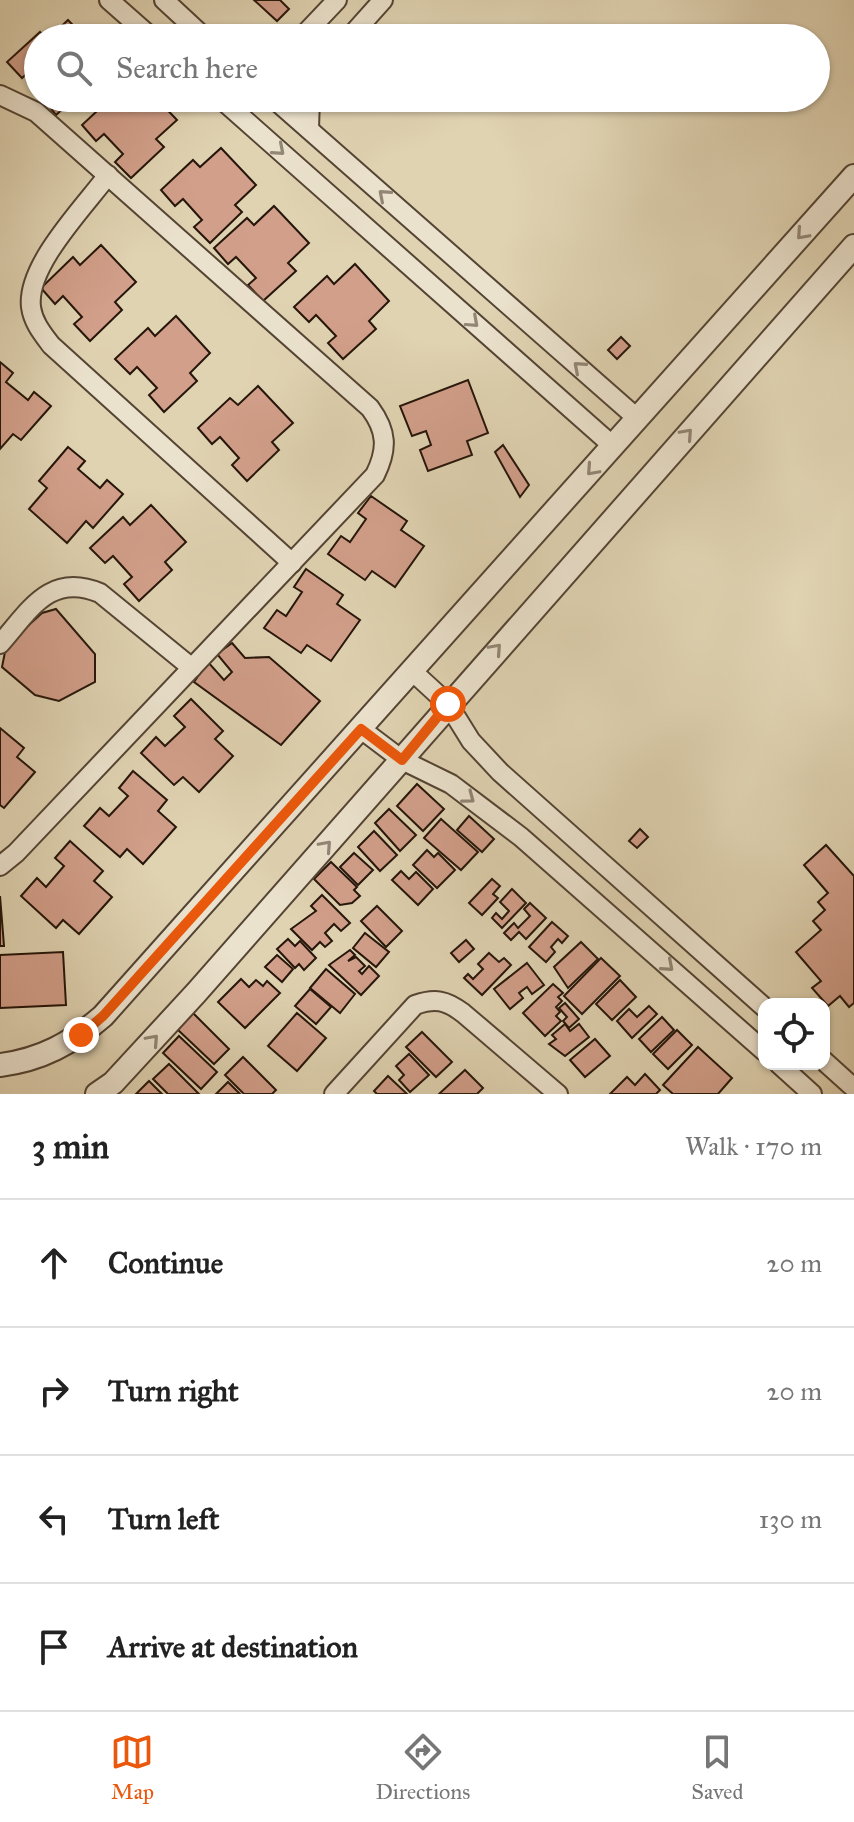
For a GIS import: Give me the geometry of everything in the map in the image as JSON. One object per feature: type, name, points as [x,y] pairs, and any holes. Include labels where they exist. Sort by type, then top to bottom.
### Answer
[{"type":"street","points":[[109,0],[136,24]]},
{"type":"street","points":[[164,0],[190,24]]},
{"type":"street","points":[[314,24],[337,0]]},
{"type":"street","points":[[362,24],[383,0]]},
{"type":"street","points":[[0,95],[24,106]]},
{"type":"street","points":[[0,866],[16,853],[375,475],[384,459],[386,440],[381,423],[370,408],[36,112]]},
{"type":"street","points":[[236,112],[613,446]]},
{"type":"street","points":[[289,112],[638,419]]},
{"type":"street","points":[[309,129],[310,112]]},
{"type":"street","points":[[108,175],[40,266],[32,286],[31,307],[38,328],[51,345],[292,563]]},
{"type":"street","points":[[0,1065],[31,1060],[57,1049],[103,1016],[854,176]]},
{"type":"street","points":[[388,246],[412,220]]},
{"type":"street","points":[[97,1094],[132,1063],[854,246]]},
{"type":"street","points":[[0,644],[49,592],[66,586],[84,586],[100,593],[192,668]]},
{"type":"street","points":[[411,670],[448,704],[471,741],[500,772],[758,1002]]},
{"type":"street","points":[[361,729],[402,760],[451,784],[521,837],[758,1046]]},
{"type":"street","points":[[334,1094],[415,1005],[432,999],[449,1002],[558,1094]]},
{"type":"street","points":[[830,1066],[854,1088]]},
{"type":"street","points":[[786,1070],[812,1094]]},
{"type":"building","points":[[254,0],[280,0],[289,9],[277,21]]},
{"type":"building","points":[[24,47],[24,76],[22,78],[7,62]]},
{"type":"building","points":[[96,112],[169,112],[177,120],[156,139],[164,147],[131,178],[115,162],[123,154],[104,134],[96,141],[82,125]]},
{"type":"building","points":[[221,148],[256,185],[235,205],[242,212],[210,243],[194,227],[202,220],[183,199],[175,206],[161,190],[193,160],[200,167]]},
{"type":"building","points":[[274,206],[309,243],[288,263],[296,271],[263,301],[248,285],[256,278],[236,257],[228,264],[214,248],[247,218],[254,225]]},
{"type":"building","points":[[101,245],[136,282],[115,302],[122,310],[90,341],[74,324],[82,317],[63,296],[55,304],[41,288],[73,257],[80,265]]},
{"type":"building","points":[[355,264],[389,301],[369,321],[376,329],[343,359],[328,343],[336,336],[316,315],[309,322],[294,307],[327,276],[334,284]]},
{"type":"building","points":[[176,316],[210,353],[190,373],[197,381],[164,412],[149,395],[157,388],[137,367],[130,374],[115,359],[148,328],[155,336]]},
{"type":"building","points":[[621,337],[630,346],[617,359],[608,350]]},
{"type":"building","points":[[0,362],[13,373],[6,382],[28,400],[34,392],[51,406],[21,440],[13,434],[0,449]]},
{"type":"building","points":[[468,380],[488,433],[467,441],[472,455],[428,471],[420,450],[431,445],[426,431],[412,436],[400,406]]},
{"type":"building","points":[[258,386],[293,423],[272,442],[279,450],[247,481],[232,465],[239,458],[220,437],[212,444],[198,428],[230,398],[238,405]]},
{"type":"building","points":[[503,445],[529,485],[520,497],[495,452]]},
{"type":"building","points":[[68,447],[85,461],[78,469],[100,488],[107,480],[123,494],[93,528],[86,521],[67,543],[29,509],[47,488],[39,481]]},
{"type":"building","points":[[371,496],[407,521],[401,530],[424,546],[395,587],[372,571],[365,580],[328,554],[341,536],[350,542],[366,519],[358,513]]},
{"type":"building","points":[[151,505],[186,542],[165,562],[172,570],[139,601],[124,584],[132,577],[113,556],[105,563],[90,548],[123,517],[130,525]]},
{"type":"building","points":[[306,569],[343,595],[337,604],[360,620],[331,661],[307,645],[301,653],[264,628],[277,610],[286,616],[302,592],[294,587]]},
{"type":"building","points":[[56,609],[95,654],[95,682],[59,701],[35,695],[2,667],[5,652],[19,634],[42,613]]},
{"type":"building","points":[[232,643],[245,658],[269,657],[320,701],[281,745],[194,682],[208,662],[224,680],[232,672],[217,654]]},
{"type":"building","points":[[191,699],[223,731],[215,739],[233,756],[199,792],[183,777],[174,785],[141,753],[156,737],[165,746],[185,727],[174,716]]},
{"type":"building","points":[[0,728],[24,748],[17,757],[35,772],[4,808],[0,805]]},
{"type":"building","points":[[133,771],[167,800],[158,811],[176,827],[143,864],[127,849],[120,857],[84,826],[100,808],[109,816],[128,796],[119,788]]},
{"type":"building","points":[[417,784],[444,809],[423,831],[397,806]]},
{"type":"building","points":[[389,809],[416,835],[400,851],[375,823]]},
{"type":"building","points":[[469,816],[494,839],[482,852],[457,830]]},
{"type":"building","points":[[441,819],[478,852],[461,870],[424,838]]},
{"type":"building","points":[[640,829],[648,837],[637,848],[629,841]]},
{"type":"building","points":[[374,831],[397,855],[380,871],[358,847]]},
{"type":"building","points":[[70,841],[103,871],[94,881],[112,897],[79,934],[63,920],[56,928],[21,896],[37,878],[46,887],[64,866],[55,858]]},
{"type":"building","points":[[826,845],[854,876],[854,1003],[849,1007],[840,996],[830,1004],[830,998],[821,998],[812,988],[821,981],[796,952],[821,930],[813,921],[825,910],[818,902],[828,893],[804,865]]},
{"type":"building","points":[[427,850],[434,857],[438,853],[455,870],[437,888],[413,865]]},
{"type":"building","points":[[354,853],[373,870],[358,885],[340,867]]},
{"type":"building","points":[[331,862],[357,887],[354,890],[360,896],[352,903],[340,905],[314,879]]},
{"type":"building","points":[[401,871],[409,879],[416,872],[433,889],[418,905],[392,880]]},
{"type":"building","points":[[492,879],[500,886],[493,894],[498,898],[482,915],[469,903]]},
{"type":"building","points":[[512,889],[526,903],[502,928],[492,918],[496,913],[502,919],[509,911],[500,902]]},
{"type":"building","points":[[322,895],[350,923],[341,931],[334,924],[325,933],[332,941],[325,947],[320,942],[312,950],[291,929],[316,911],[311,906]]},
{"type":"building","points":[[0,896],[4,946],[0,946]]},
{"type":"building","points":[[530,903],[546,918],[526,939],[519,932],[511,940],[504,933],[514,923],[518,928],[530,916],[524,909]]},
{"type":"building","points":[[377,906],[402,931],[386,947],[361,921]]},
{"type":"building","points":[[552,922],[568,936],[562,943],[558,939],[551,947],[555,952],[546,962],[529,947]]},
{"type":"building","points":[[365,933],[389,952],[376,967],[353,948]]},
{"type":"building","points":[[288,939],[295,946],[300,941],[316,958],[304,970],[299,964],[295,968],[277,949]]},
{"type":"building","points":[[466,940],[474,949],[459,962],[451,953]]},
{"type":"building","points":[[581,942],[598,959],[568,988],[554,967]]},
{"type":"building","points":[[350,950],[355,955],[348,961],[356,957],[365,966],[359,971],[362,974],[369,966],[379,976],[361,995],[329,965]]},
{"type":"building","points":[[63,952],[66,1005],[0,1008],[0,955]]},
{"type":"building","points":[[489,953],[499,962],[504,958],[511,965],[482,995],[464,978],[468,974],[473,979],[483,969],[478,964]]},
{"type":"building","points":[[277,955],[293,969],[282,982],[265,967]]},
{"type":"building","points":[[601,958],[620,976],[582,1014],[564,996]]},
{"type":"building","points":[[527,963],[544,985],[532,994],[527,987],[519,993],[523,998],[510,1009],[494,989]]},
{"type":"building","points":[[326,969],[355,994],[340,1013],[310,988]]},
{"type":"building","points":[[241,979],[249,987],[256,980],[263,986],[267,981],[280,993],[245,1028],[218,1002]]},
{"type":"building","points":[[620,980],[636,997],[612,1020],[596,1004]]},
{"type":"building","points":[[553,984],[563,993],[558,997],[562,1001],[556,1007],[560,1012],[556,1016],[561,1021],[545,1036],[523,1013]]},
{"type":"building","points":[[310,989],[331,1007],[316,1024],[295,1006]]},
{"type":"building","points":[[565,1003],[579,1019],[569,1028],[563,1021],[567,1017],[559,1008]]},
{"type":"building","points":[[649,1006],[657,1014],[632,1038],[617,1021],[629,1009],[637,1017]]},
{"type":"building","points":[[193,1013],[229,1049],[214,1064],[177,1029]]},
{"type":"building","points":[[297,1013],[326,1038],[297,1071],[268,1046]]},
{"type":"building","points":[[662,1017],[674,1030],[651,1052],[639,1039]]},
{"type":"building","points":[[565,1024],[570,1031],[579,1024],[589,1037],[565,1056],[549,1044],[556,1039],[552,1035]]},
{"type":"building","points":[[677,1030],[692,1045],[668,1069],[653,1054]]},
{"type":"building","points":[[422,1032],[452,1062],[436,1077],[406,1047]]},
{"type":"building","points":[[179,1036],[217,1072],[201,1089],[163,1053]]},
{"type":"building","points":[[595,1039],[610,1056],[585,1077],[570,1060]]},
{"type":"building","points":[[698,1047],[732,1078],[718,1094],[673,1094],[663,1085]]},
{"type":"building","points":[[409,1054],[429,1075],[410,1092],[399,1080],[404,1075],[396,1066]]},
{"type":"building","points":[[243,1057],[276,1090],[272,1094],[244,1094],[225,1075]]},
{"type":"building","points":[[169,1064],[199,1094],[168,1094],[153,1079]]},
{"type":"building","points":[[465,1070],[483,1088],[477,1094],[439,1094]]},
{"type":"building","points":[[645,1074],[660,1090],[656,1094],[610,1094],[627,1077],[635,1085]]},
{"type":"building","points":[[388,1076],[407,1094],[377,1094],[374,1091]]},
{"type":"building","points":[[149,1081],[162,1094],[136,1094]]},
{"type":"building","points":[[228,1082],[240,1094],[216,1094]]},
{"type":"route","points":[[81,1035],[103,1016],[361,729],[402,760],[448,704]]}]
